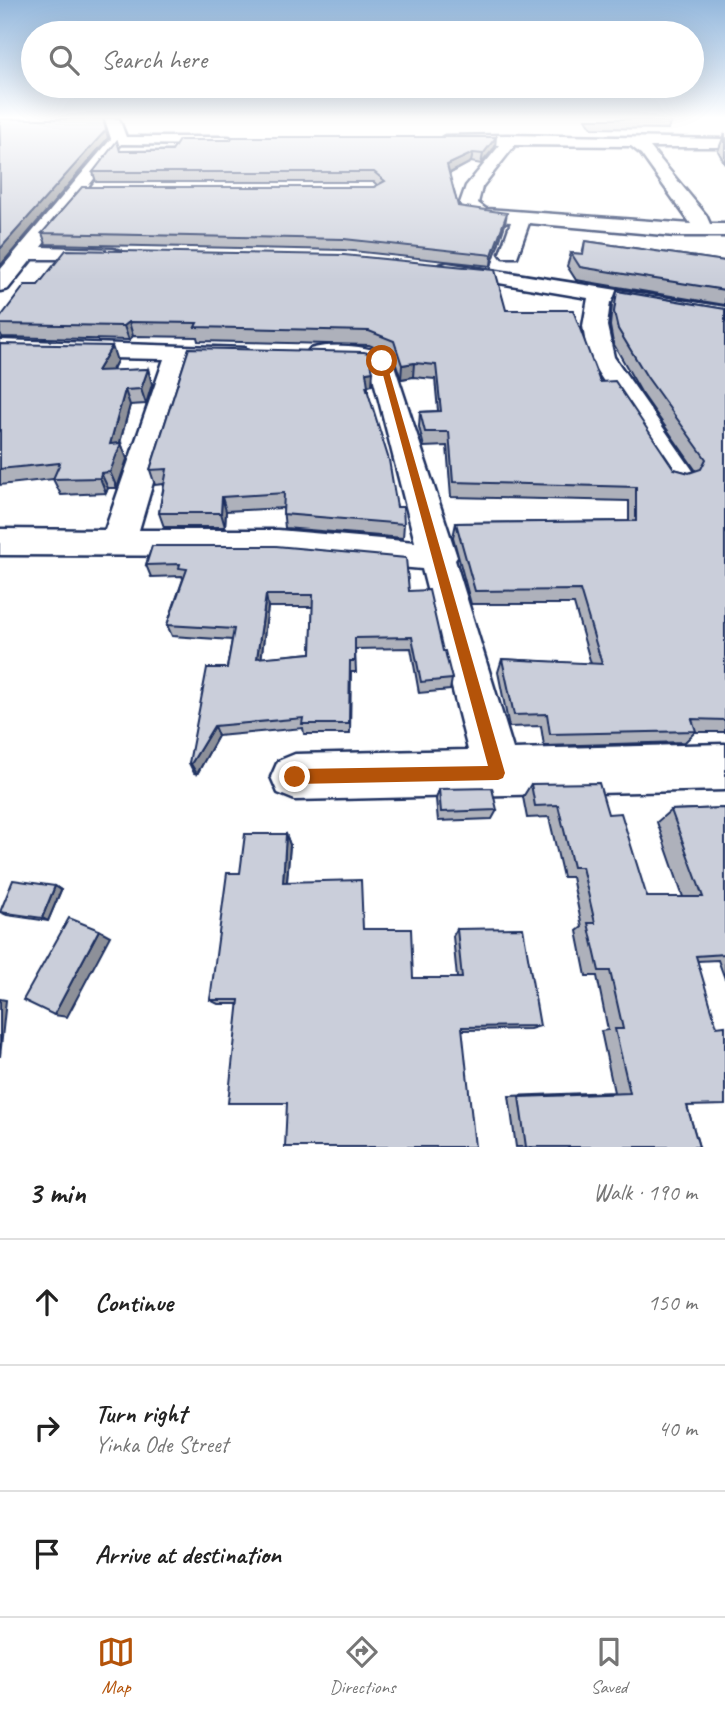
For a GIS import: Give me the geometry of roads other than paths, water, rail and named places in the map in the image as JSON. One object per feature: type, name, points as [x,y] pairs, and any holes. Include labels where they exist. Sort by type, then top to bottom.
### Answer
[{"type":"street","points":[[0,284],[92,173]]},
{"type":"street","points":[[485,173],[474,186],[469,203],[471,208],[482,214],[702,231],[725,230]]},
{"type":"street","points":[[663,173],[699,219],[702,231]]},
{"type":"street","points":[[682,173],[716,212]]},
{"type":"street","points":[[79,190],[106,190]]},
{"type":"street","points":[[510,253],[522,218]]},
{"type":"street","points":[[27,253],[137,255]]},
{"type":"street","points":[[431,269],[493,275],[725,314]]},
{"type":"street","points":[[600,292],[594,326],[601,357],[680,475]]},
{"type":"street","points":[[0,348],[368,355],[382,361],[498,773]]},
{"type":"street","points":[[118,542],[179,352]]},
{"type":"street","points":[[0,542],[278,542],[439,557]]},
{"type":"street","points":[[295,777],[725,766]]}]
